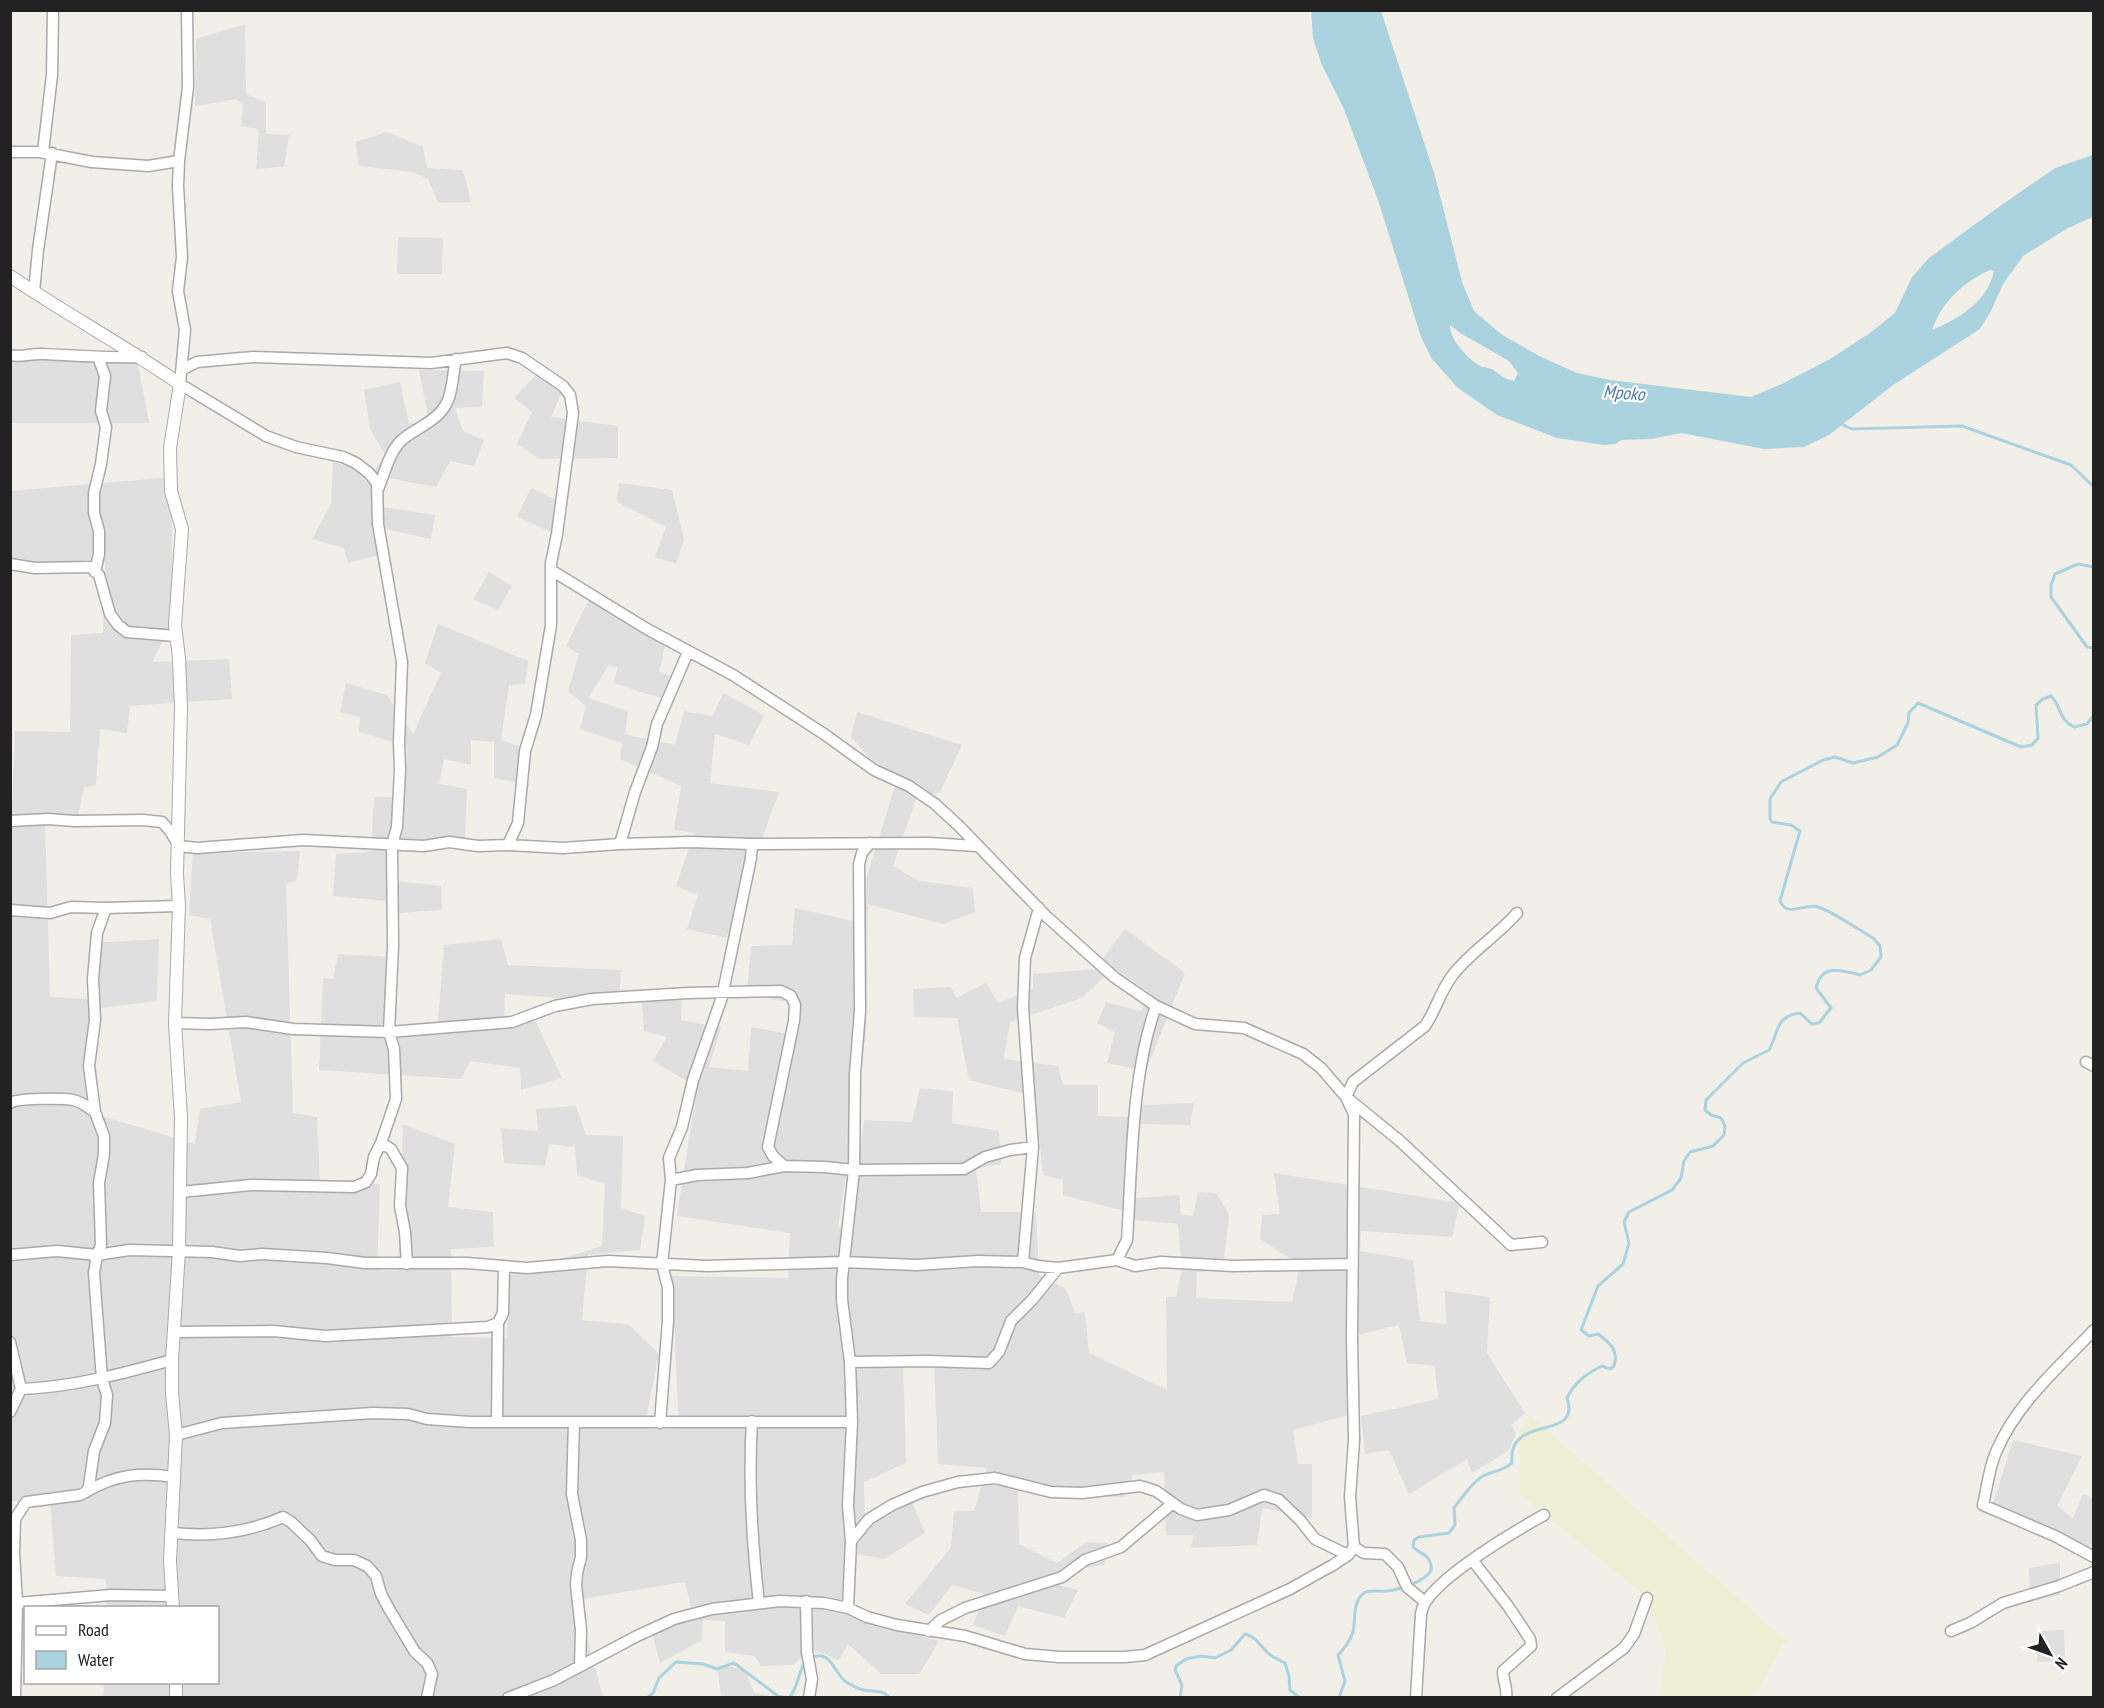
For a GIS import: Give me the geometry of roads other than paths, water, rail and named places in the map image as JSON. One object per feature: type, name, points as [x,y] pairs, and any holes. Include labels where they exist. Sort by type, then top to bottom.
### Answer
[{"type":"street","points":[[34,292],[47,153],[53,10]]},
{"type":"street","points":[[17,1603],[111,1595],[172,1602],[170,1561],[176,1435],[172,1360],[181,1192],[181,1117],[175,1023],[181,708],[180,658],[175,625],[182,530],[171,491],[170,448],[183,369],[185,330],[178,291],[182,257],[178,161],[188,87],[188,10]]},
{"type":"street","points":[[10,152],[47,153],[92,162],[148,166],[178,161]]},
{"type":"street","points":[[10,276],[266,436],[296,447],[342,457],[369,472],[377,483],[380,543],[402,662],[397,827],[392,845],[393,946],[389,1032],[394,1049],[396,1099],[374,1157],[371,1174],[366,1182],[354,1187],[251,1185],[181,1192]]},
{"type":"street","points":[[183,369],[197,362],[253,357],[431,363],[507,353],[522,358],[563,386],[570,395],[573,413],[551,570],[551,625],[536,715],[525,751],[518,823],[508,845]]},
{"type":"street","points":[[10,355],[16,357],[40,354],[142,357]]},
{"type":"street","points":[[95,572],[99,554],[99,531],[94,513],[94,493],[106,427],[101,411],[105,376],[98,357]]},
{"type":"street","points":[[378,489],[391,455],[402,440],[435,417],[448,401],[456,359]]},
{"type":"street","points":[[10,564],[35,568],[91,567],[99,575],[110,614],[118,624],[128,632],[177,636]]},
{"type":"street","points":[[551,570],[638,624],[733,675],[824,734],[874,770],[909,786],[935,804],[1039,908],[1114,977],[1156,1006],[1195,1024],[1244,1028],[1303,1054],[1321,1068],[1347,1097],[1400,1141],[1511,1245],[1542,1242]]},
{"type":"street","points":[[620,844],[635,792],[652,747],[657,724],[688,652]]},
{"type":"street","points":[[10,821],[48,819],[162,822],[179,846]]},
{"type":"street","points":[[179,846],[207,847],[303,840],[424,846],[449,842],[478,846],[562,848],[620,844],[930,843],[977,846]]},
{"type":"street","points":[[848,1608],[851,1541],[848,1506],[852,1422],[850,1362],[842,1300],[843,1262],[854,1170],[855,1074],[860,1011],[859,864],[862,853],[870,843]]},
{"type":"street","points":[[660,1423],[668,1321],[668,1288],[662,1264],[671,1180],[669,1158],[682,1126],[693,1080],[723,993],[752,844]]},
{"type":"street","points":[[10,910],[50,913],[71,907],[179,906]]},
{"type":"street","points":[[86,1492],[94,1451],[105,1424],[107,1395],[102,1379],[94,1273],[101,1245],[99,1183],[104,1154],[104,1136],[95,1112],[89,1066],[95,1020],[93,979],[97,933],[106,908]]},
{"type":"street","points":[[1023,1262],[1033,1147],[1023,1008],[1025,958],[1039,908]]},
{"type":"street","points":[[1351,1551],[1350,1497],[1354,1440],[1354,1114],[1347,1097],[1353,1082],[1425,1026],[1433,1015],[1441,992],[1452,975],[1503,929],[1517,913]]},
{"type":"street","points":[[175,1023],[246,1022],[293,1029],[389,1032],[512,1022],[555,1006],[592,999],[688,993],[781,991],[792,996],[795,1005],[794,1021],[768,1147],[773,1156],[784,1166]]},
{"type":"street","points":[[1117,1260],[1127,1240],[1140,1065],[1148,1028],[1156,1006]]},
{"type":"street","points":[[10,1103],[13,1100],[26,1098],[72,1100],[84,1104],[95,1112]]},
{"type":"street","points":[[381,1143],[391,1149],[402,1168],[400,1206],[405,1232],[407,1264]]},
{"type":"street","points":[[671,1180],[748,1173],[784,1166],[854,1170],[964,1169],[985,1157],[1033,1147]]},
{"type":"street","points":[[10,1255],[57,1251],[97,1255],[129,1250],[179,1251],[240,1256],[261,1254],[327,1258],[365,1263],[467,1263],[527,1268],[608,1261],[707,1266],[843,1262],[917,1265],[978,1261],[1023,1262],[1058,1268],[1117,1260],[1135,1266],[1161,1262],[1233,1266],[1353,1264]]},
{"type":"street","points":[[497,1420],[498,1323],[503,1313],[504,1267]]},
{"type":"street","points":[[850,1362],[988,1363],[999,1352],[1011,1321],[1058,1268]]},
{"type":"street","points":[[174,1332],[273,1331],[325,1336],[377,1331],[488,1327],[498,1323]]},
{"type":"street","points":[[2094,1330],[2028,1400],[2009,1426],[1995,1453],[1983,1505],[2055,1536],[2094,1557]]},
{"type":"street","points":[[10,1342],[21,1389],[10,1412]]},
{"type":"street","points":[[21,1389],[54,1388],[102,1379],[172,1360]]},
{"type":"street","points":[[176,1435],[222,1423],[373,1413],[408,1414],[442,1420],[660,1423],[852,1422]]},
{"type":"street","points":[[752,1421],[751,1535],[759,1603]]},
{"type":"street","points":[[574,1422],[572,1494],[581,1540],[581,1557],[576,1585],[581,1630],[580,1666]]},
{"type":"street","points":[[15,1698],[17,1603],[13,1517],[26,1502],[80,1495],[100,1484],[127,1475],[174,1477]]},
{"type":"street","points":[[851,1541],[869,1519],[892,1506],[922,1492],[958,1482],[995,1478],[1051,1492],[1082,1493],[1140,1486],[1156,1491],[1181,1509],[1197,1515],[1229,1510],[1264,1495],[1279,1500],[1300,1520],[1315,1539],[1351,1551],[1385,1554],[1398,1567],[1407,1587],[1425,1602]]},
{"type":"street","points":[[928,1631],[941,1620],[964,1608],[1062,1577],[1085,1560],[1121,1547],[1173,1503]]},
{"type":"street","points":[[1416,1698],[1421,1614],[1425,1602],[1449,1578],[1544,1515]]},
{"type":"street","points":[[173,1533],[201,1536],[238,1532],[260,1527],[283,1517],[310,1540],[322,1556],[335,1560],[354,1560],[367,1566],[376,1576],[385,1602],[415,1652],[427,1663],[432,1674],[427,1698]]},
{"type":"street","points":[[508,1698],[554,1680],[674,1619],[712,1609],[759,1603],[806,1601],[848,1608],[867,1617],[928,1631],[965,1636],[1025,1654],[1059,1657],[1145,1655],[1290,1589],[1351,1551]]},
{"type":"street","points":[[1473,1561],[1530,1639],[1531,1646],[1503,1671],[1503,1681],[1507,1690],[1506,1698]]},
{"type":"street","points":[[1952,1631],[2003,1603],[2072,1582],[2094,1572]]},
{"type":"street","points":[[1557,1698],[1624,1648],[1634,1634],[1647,1598]]},
{"type":"street","points":[[806,1601],[807,1652],[812,1679],[809,1698]]},
{"type":"water","name":"Mpoko","points":[[1311,11],[1381,11],[1435,176],[1462,282],[1474,311],[1501,334],[1539,356],[1577,373],[1610,380],[1751,397],[1830,359],[1870,333],[1895,313],[1912,277],[1929,258],[2055,168],[2093,155],[2093,217],[2068,228],[2023,256],[2003,284],[1980,329],[1893,385],[1829,435],[1804,447],[1764,449],[1681,433],[1651,439],[1622,440],[1615,444],[1604,445],[1557,438],[1497,415],[1458,388],[1432,359],[1421,337],[1378,200],[1344,109],[1321,63],[1313,38]],"holes":[[[1990,270],[1994,271],[1991,282],[1979,300],[1962,314],[1932,330],[1941,310],[1955,294],[1971,280]],[[1450,325],[1509,361],[1518,373],[1514,381],[1470,359],[1456,342]]]},
{"type":"waterway","points":[[1839,423],[1852,429],[1962,426],[2071,465],[2094,487]]},
{"type":"waterway","points":[[2094,567],[2078,564],[2055,574],[2051,585],[2051,597],[2087,647],[2094,648]]},
{"type":"waterway","points":[[1339,1698],[1345,1681],[1338,1655],[1352,1635],[1356,1606],[1360,1597],[1369,1591],[1387,1591],[1405,1587],[1424,1578],[1431,1570],[1430,1561],[1413,1547],[1414,1540],[1419,1537],[1449,1533],[1455,1525],[1454,1508],[1467,1491],[1483,1476],[1509,1466],[1512,1463],[1514,1447],[1521,1438],[1564,1420],[1569,1412],[1567,1398],[1582,1379],[1602,1366],[1610,1369],[1614,1366],[1615,1356],[1610,1344],[1598,1334],[1589,1336],[1581,1330],[1598,1286],[1623,1264],[1629,1243],[1624,1222],[1629,1212],[1672,1190],[1681,1178],[1684,1161],[1690,1152],[1713,1146],[1724,1135],[1725,1126],[1721,1118],[1705,1110],[1706,1100],[1743,1063],[1769,1050],[1779,1026],[1786,1018],[1800,1013],[1812,1024],[1819,1023],[1831,1008],[1816,988],[1823,975],[1833,970],[1860,975],[1871,970],[1881,957],[1880,946],[1873,938],[1838,916],[1813,906],[1787,909],[1780,901],[1800,831],[1791,825],[1772,822],[1770,819],[1770,799],[1781,782],[1823,760],[1835,757],[1853,763],[1878,757],[1897,745],[1908,723],[1909,713],[1918,703],[2021,747],[2032,745],[2038,738],[2036,705],[2043,699],[2051,696],[2065,720],[2074,727],[2087,724],[2094,715]]},
{"type":"waterway","points":[[1180,1698],[1182,1685],[1175,1670],[1176,1666],[1186,1659],[1201,1656],[1215,1658],[1231,1650],[1245,1634],[1255,1639],[1272,1656],[1285,1663],[1290,1690],[1300,1698]]},
{"type":"waterway","points":[[811,1658],[823,1656],[846,1682],[855,1687],[881,1692],[890,1698]]},
{"type":"waterway","points":[[647,1698],[653,1693],[659,1678],[676,1662],[703,1664],[717,1669],[734,1663],[778,1696],[786,1698]]},
{"type":"waterway","points":[[789,1698],[805,1662]]}]
